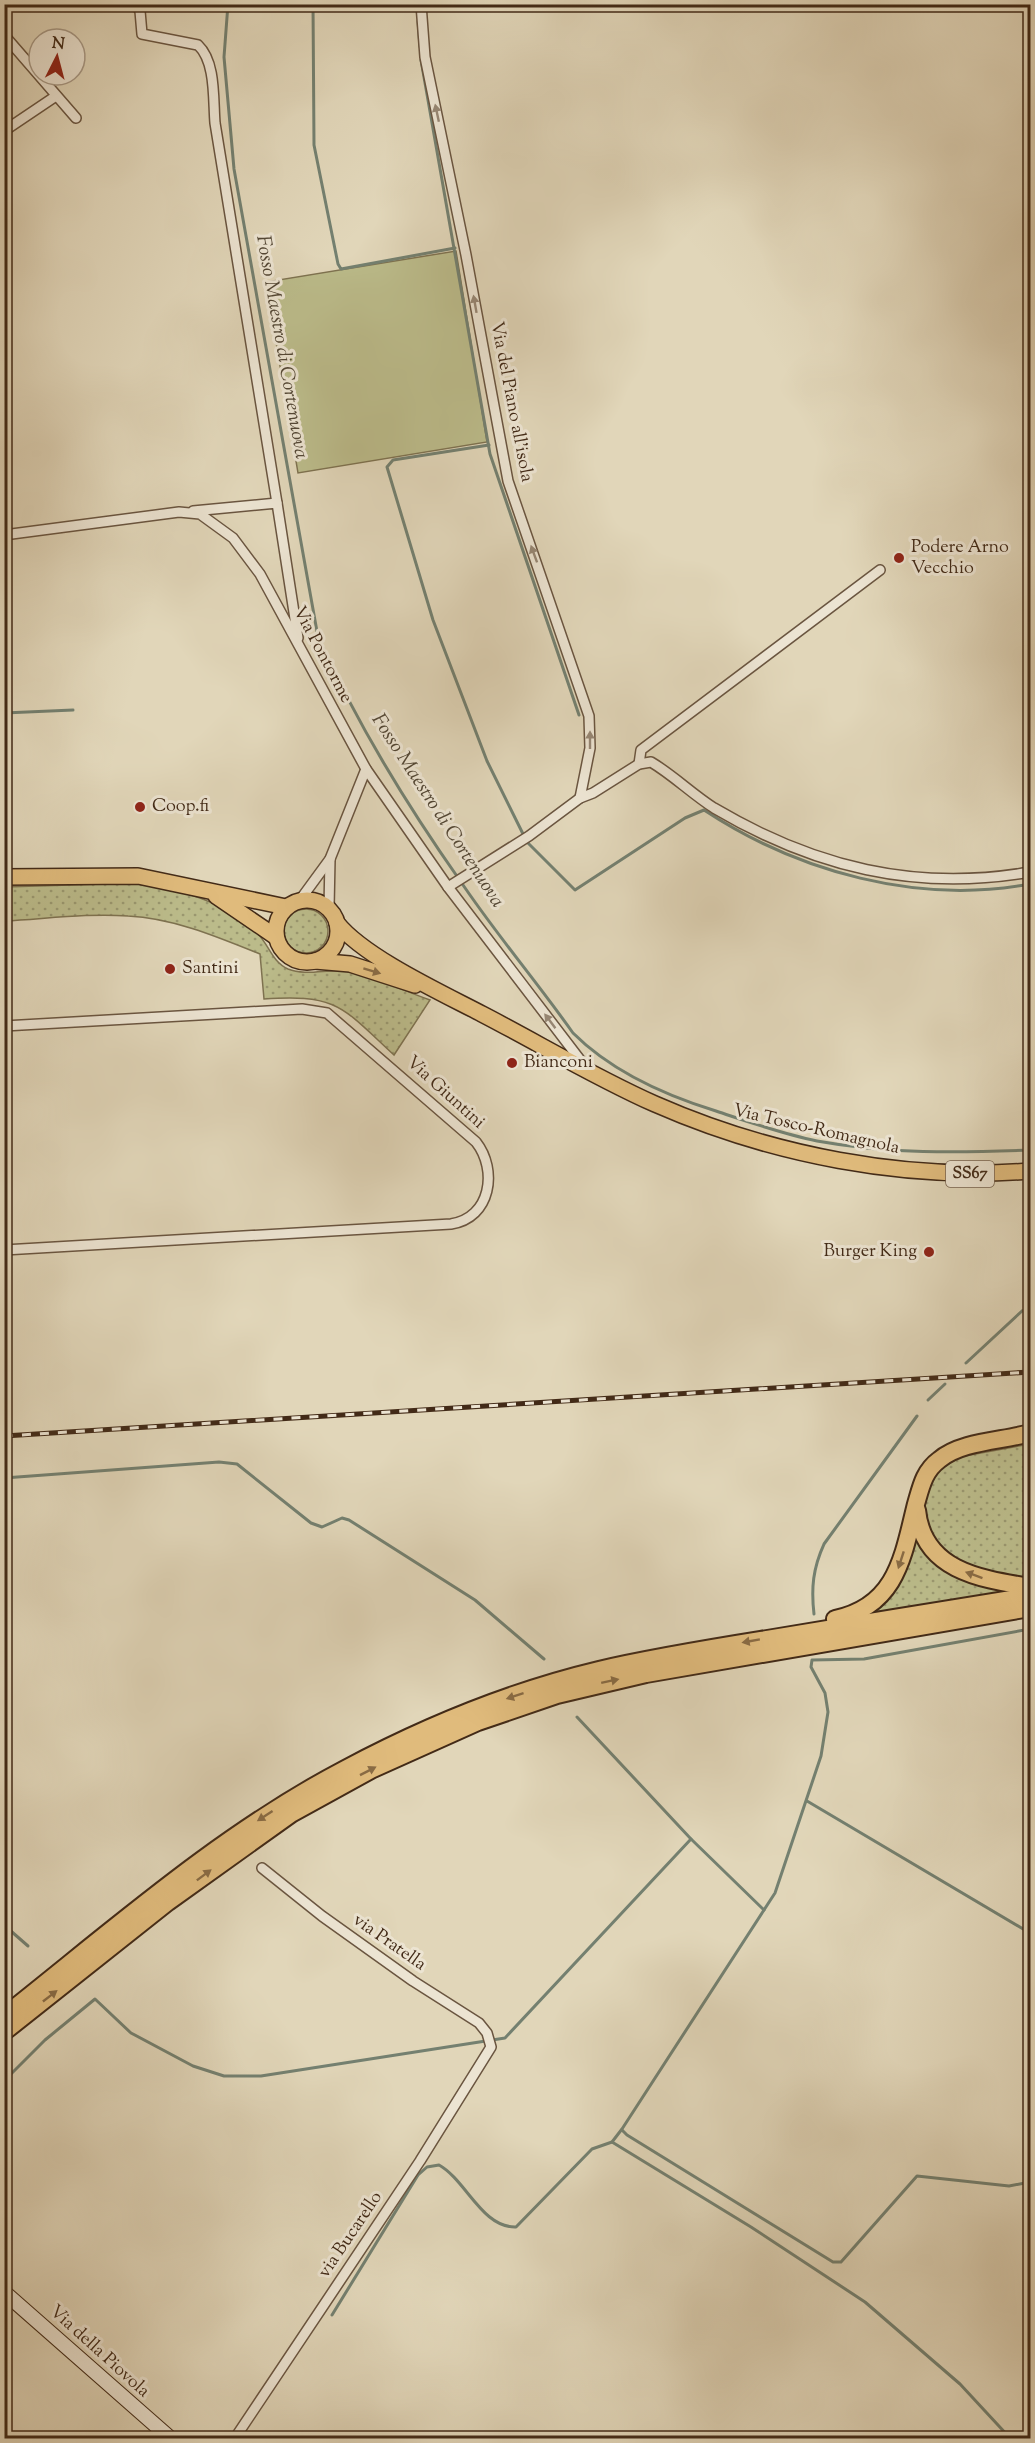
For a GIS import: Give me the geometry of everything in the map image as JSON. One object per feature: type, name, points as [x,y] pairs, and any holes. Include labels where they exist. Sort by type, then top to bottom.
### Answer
[{"type":"highway","points":[[786,1635],[855,1613],[880,1596],[898,1570],[924,1478],[938,1460],[955,1451],[1030,1433]]},
{"type":"highway","points":[[1000,1441],[1030,1439]]},
{"type":"highway","points":[[916,1503],[922,1534],[933,1551],[946,1562],[978,1577],[1030,1587]]},
{"type":"highway","points":[[4,2016],[238,1833],[312,1786],[429,1728],[509,1698],[597,1670],[786,1635],[1030,1596]]},
{"type":"highway","points":[[4,2032],[168,1902],[291,1814],[371,1770],[478,1722],[557,1695],[646,1674],[1030,1608]]},
{"type":"main road","points":[[4,877],[138,876],[172,881],[286,907]]},
{"type":"main road","points":[[208,891],[253,919],[276,937],[286,955],[305,962],[350,964],[443,994]]},
{"type":"main road","points":[[276,937],[278,918],[286,907],[300,900],[313,900],[329,908],[337,923],[362,946],[443,994]]},
{"type":"main road","points":[[315,961],[332,950],[337,940],[337,923]]},
{"type":"main road","name":"Via Tosco-Romagnola","points":[[443,994],[656,1104],[732,1133],[823,1156],[910,1171],[989,1174],[1030,1171]]},
{"type":"street","points":[[135,4],[140,11],[142,34],[198,45],[204,51],[209,64],[215,123],[299,646]]},
{"type":"street","name":"Via del Piano all'isola","points":[[421,4],[425,57],[466,255],[508,482],[589,716],[590,748],[580,798]]},
{"type":"street","points":[[4,35],[75,118]]},
{"type":"street","points":[[4,131],[56,96]]},
{"type":"street","points":[[179,512],[277,503]]},
{"type":"street","name":"Via Pontorme","points":[[4,535],[179,512],[200,514],[233,538],[260,574],[366,769],[455,882],[585,1067]]},
{"type":"street","points":[[639,764],[641,750],[880,570]]},
{"type":"street","points":[[455,882],[529,836],[580,798],[593,793],[639,764],[651,762],[694,795],[769,838],[844,865],[917,879],[949,881],[1030,872]]},
{"type":"street","points":[[300,900],[330,859],[366,769]]},
{"type":"street","points":[[329,908],[330,859]]},
{"type":"street","name":"Via Giuntini","points":[[4,1026],[302,1009],[327,1013],[476,1142],[485,1156],[489,1184],[478,1212],[464,1222],[451,1224],[4,1251]]},
{"type":"street","name":"via Pratella","points":[[262,1868],[322,1916],[413,1981],[479,2023],[487,2033],[491,2048]]},
{"type":"street","name":"via Bucarello","points":[[235,2439],[420,2161],[491,2048]]},
{"type":"street","name":"Via della Piovola","points":[[4,2292],[170,2439]]},
{"type":"green space","points":[[456,251],[487,442],[298,473],[266,282]]},
{"type":"green space","points":[[137,883],[170,889],[202,899],[232,913],[262,938],[274,958],[288,969],[303,972],[352,972],[430,1000],[394,1055],[362,1025],[337,1007],[308,999],[264,999],[260,954],[212,935],[162,920],[128,916],[82,916],[5,921],[4,887]]},
{"type":"green space","points":[[306,909],[315,910],[322,915],[327,922],[327,940],[322,947],[315,952],[306,953],[297,952],[290,947],[285,940],[284,931],[285,922],[290,915],[297,910]]},
{"type":"green space","points":[[1030,1444],[1030,1582],[982,1574],[934,1547],[923,1509],[928,1487],[939,1470],[959,1457]]},
{"type":"green space","points":[[912,1534],[1004,1588],[1007,1592],[864,1616]]},
{"type":"waterway","name":"Fosso Maestro di Cortenuova","points":[[228,4],[224,57],[234,169],[318,637],[349,701],[384,763],[474,901],[573,1033],[604,1059],[658,1090],[753,1123],[817,1141],[923,1152],[1030,1150]]},
{"type":"waterway","points":[[313,4],[314,145],[338,264],[341,269],[455,248]]},
{"type":"waterway","points":[[418,21],[420,47]]},
{"type":"waterway","points":[[421,60],[490,454],[579,715]]},
{"type":"waterway","points":[[489,445],[393,460],[387,467],[433,620],[487,761],[527,842],[575,890],[685,818],[704,810],[740,832],[779,851],[860,878],[902,886],[945,890],[988,889],[1030,884]]},
{"type":"waterway","points":[[4,713],[73,710]]},
{"type":"waterway","points":[[966,1363],[1022,1311],[1030,1308]]},
{"type":"waterway","points":[[928,1400],[945,1384]]},
{"type":"waterway","points":[[814,1614],[814,1578],[817,1561],[824,1544],[917,1416]]},
{"type":"waterway","points":[[4,1478],[219,1462],[237,1464],[311,1523],[322,1527],[342,1518],[349,1520],[475,1600],[544,1659]]},
{"type":"waterway","points":[[332,2315],[418,2175],[427,2167],[439,2165],[458,2181],[493,2220],[516,2227],[592,2149],[612,2142],[622,2129],[775,1893],[821,1756],[828,1712],[825,1693],[811,1667],[812,1660],[864,1659],[1030,1629]]},
{"type":"waterway","points":[[577,1717],[691,1839],[764,1910]]},
{"type":"waterway","points":[[807,1801],[1030,1933]]},
{"type":"waterway","points":[[4,2081],[45,2040],[95,1999],[131,2033],[193,2066],[224,2076],[261,2076],[505,2038],[691,1839]]},
{"type":"waterway","points":[[4,1925],[28,1946]]},
{"type":"waterway","points":[[622,2130],[833,2262],[841,2262],[917,2176],[1009,2186],[1030,2182]]},
{"type":"waterway","points":[[612,2142],[751,2227],[865,2302],[960,2384],[1010,2438]]},
{"type":"railway","points":[[4,1436],[1030,1372]]},
{"type":"place","name":"Podere Arno Vecchio","points":[[899,558]]},
{"type":"place","name":"Coop.fi","points":[[140,807]]},
{"type":"place","name":"Santini","points":[[170,969]]},
{"type":"place","name":"Bianconi","points":[[512,1063]]},
{"type":"place","name":"Burger King","points":[[929,1252]]}]
